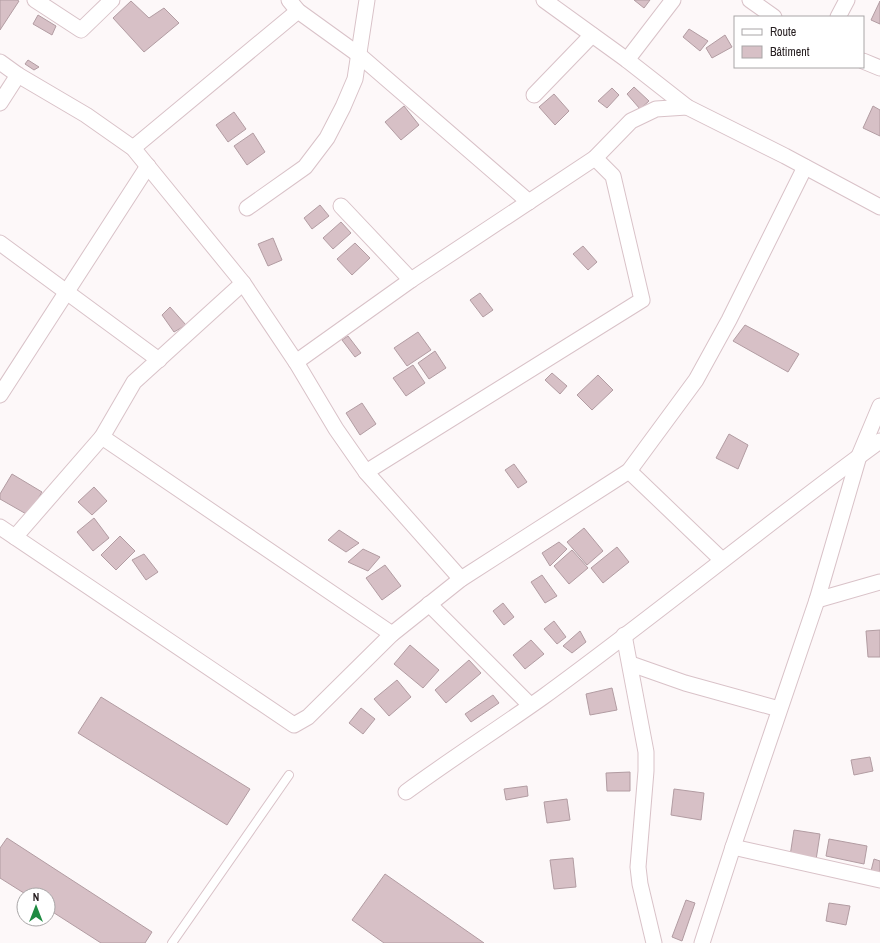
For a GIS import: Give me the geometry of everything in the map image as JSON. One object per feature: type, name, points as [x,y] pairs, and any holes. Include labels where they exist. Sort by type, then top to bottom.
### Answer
[{"type":"street","points":[[34,0],[81,30],[112,0]]},
{"type":"street","points":[[247,208],[305,167],[327,138],[355,79],[367,0]]},
{"type":"street","points":[[544,0],[627,60],[687,107],[804,167],[879,203]]},
{"type":"street","points":[[627,60],[673,0]]},
{"type":"street","points":[[750,0],[773,16]]},
{"type":"street","points":[[839,16],[847,0]]},
{"type":"street","points":[[134,148],[293,5],[359,55],[529,202]]},
{"type":"street","points":[[534,95],[592,35]]},
{"type":"street","points":[[864,61],[880,68]]},
{"type":"street","points":[[0,62],[18,75],[86,115],[134,148],[243,283],[296,362],[336,429],[366,472],[461,579]]},
{"type":"street","points":[[0,103],[18,75]]},
{"type":"street","points":[[296,362],[411,280],[595,158],[631,121],[656,109],[687,107]]},
{"type":"street","points":[[366,472],[642,300],[613,176],[595,158]]},
{"type":"street","points":[[0,396],[148,166]]},
{"type":"street","points":[[0,527],[294,725],[308,717],[392,634],[461,579],[629,472],[696,380],[729,320],[804,167]]},
{"type":"street","points":[[341,206],[411,280]]},
{"type":"street","points":[[0,243],[159,360]]},
{"type":"street","points":[[15,537],[102,437],[134,382],[243,283]]},
{"type":"street","points":[[702,943],[817,600],[859,456],[880,406]]},
{"type":"street","points":[[102,437],[392,634]]},
{"type":"street","points":[[406,792],[443,764],[530,705],[880,441]]},
{"type":"street","points":[[629,472],[722,560]]},
{"type":"street","points":[[817,600],[880,582]]},
{"type":"street","points":[[429,604],[530,705]]},
{"type":"street","points":[[624,635],[631,664],[646,752],[646,771],[638,866],[640,884],[654,943]]},
{"type":"street","points":[[631,664],[685,683],[780,709]]},
{"type":"street","points":[[733,847],[880,880]]},
{"type":"lane","points":[[172,943],[289,775]]},
{"type":"building","points":[[0,0],[19,1],[0,30]]},
{"type":"building","points":[[634,0],[650,0],[644,8]]},
{"type":"building","points":[[131,1],[149,18],[164,8],[179,23],[144,52],[113,18]]},
{"type":"building","points":[[880,1],[880,24],[871,20]]},
{"type":"building","points":[[38,15],[56,26],[52,35],[33,24]]},
{"type":"building","points":[[689,29],[708,41],[700,51],[683,37]]},
{"type":"building","points":[[725,35],[732,47],[712,58],[706,48]]},
{"type":"building","points":[[28,60],[39,67],[34,70],[25,64]]},
{"type":"building","points":[[634,87],[649,101],[640,109],[627,94]]},
{"type":"building","points":[[612,88],[619,95],[607,108],[598,101]]},
{"type":"building","points":[[554,94],[569,111],[555,125],[539,107]]},
{"type":"building","points":[[404,106],[419,125],[401,140],[385,122]]},
{"type":"building","points":[[873,106],[880,110],[880,136],[863,128]]},
{"type":"building","points":[[234,112],[246,129],[228,142],[216,125]]},
{"type":"building","points":[[253,133],[265,152],[247,165],[234,146]]},
{"type":"building","points":[[320,205],[329,216],[312,229],[304,218]]},
{"type":"building","points":[[341,222],[351,233],[333,249],[323,238]]},
{"type":"building","points":[[273,238],[282,260],[268,266],[258,244]]},
{"type":"building","points":[[355,243],[370,258],[352,275],[337,259]]},
{"type":"building","points":[[583,246],[597,262],[588,270],[573,254]]},
{"type":"building","points":[[480,293],[493,310],[483,317],[470,300]]},
{"type":"building","points":[[170,307],[186,325],[174,332],[162,315]]},
{"type":"building","points":[[745,325],[799,354],[788,372],[733,341]]},
{"type":"building","points":[[418,332],[431,350],[407,366],[394,348]]},
{"type":"building","points":[[348,336],[361,353],[355,357],[342,340]]},
{"type":"building","points":[[435,351],[446,368],[429,379],[418,363]]},
{"type":"building","points":[[413,365],[425,383],[406,396],[393,378]]},
{"type":"building","points":[[552,373],[567,386],[560,394],[545,380]]},
{"type":"building","points":[[598,375],[613,390],[592,410],[577,395]]},
{"type":"building","points":[[362,403],[376,424],[360,435],[346,413]]},
{"type":"building","points":[[729,434],[748,445],[738,469],[716,458]]},
{"type":"building","points":[[514,464],[527,482],[518,488],[505,470]]},
{"type":"building","points":[[12,474],[42,492],[28,515],[0,499],[0,494]]},
{"type":"building","points":[[94,487],[107,501],[92,515],[78,502]]},
{"type":"building","points":[[94,518],[109,538],[93,551],[77,532]]},
{"type":"building","points":[[584,528],[603,551],[587,565],[567,542]]},
{"type":"building","points":[[339,530],[359,543],[346,552],[328,540]]},
{"type":"building","points":[[120,536],[135,551],[116,570],[101,555]]},
{"type":"building","points":[[559,542],[567,549],[550,566],[542,553]]},
{"type":"building","points":[[617,547],[629,562],[603,583],[591,568]]},
{"type":"building","points":[[363,549],[380,557],[368,571],[348,562]]},
{"type":"building","points":[[572,550],[588,568],[569,584],[554,566]]},
{"type":"building","points":[[144,554],[158,572],[146,580],[132,560]]},
{"type":"building","points":[[385,565],[401,586],[382,600],[366,578]]},
{"type":"building","points":[[542,575],[557,596],[545,603],[531,582]]},
{"type":"building","points":[[503,603],[514,617],[504,625],[493,611]]},
{"type":"building","points":[[554,621],[566,637],[557,644],[544,629]]},
{"type":"building","points":[[880,630],[880,657],[868,657],[866,631]]},
{"type":"building","points":[[580,631],[586,642],[572,653],[563,646]]},
{"type":"building","points":[[531,640],[544,654],[525,669],[513,655]]},
{"type":"building","points":[[410,645],[439,670],[423,688],[394,664]]},
{"type":"building","points":[[469,660],[481,673],[446,703],[435,690]]},
{"type":"building","points":[[397,680],[411,697],[389,716],[374,699]]},
{"type":"building","points":[[612,688],[617,710],[590,715],[586,694]]},
{"type":"building","points":[[493,695],[499,703],[471,722],[465,714]]},
{"type":"building","points":[[101,697],[250,789],[227,825],[78,733]]},
{"type":"building","points":[[361,708],[375,719],[363,734],[349,723]]},
{"type":"building","points":[[870,757],[873,771],[854,775],[851,760]]},
{"type":"building","points":[[630,772],[630,791],[607,791],[606,773]]},
{"type":"building","points":[[527,786],[528,796],[506,800],[504,789]]},
{"type":"building","points":[[674,789],[704,793],[701,820],[671,815]]},
{"type":"building","points":[[567,799],[570,820],[547,823],[544,802]]},
{"type":"building","points":[[794,830],[820,834],[816,860],[790,856]]},
{"type":"building","points":[[7,838],[152,932],[145,943],[101,943],[56,914],[56,887],[16,888],[0,878],[0,848]]},
{"type":"building","points":[[829,839],[867,846],[864,864],[826,856]]},
{"type":"building","points":[[573,858],[576,887],[554,889],[550,860]]},
{"type":"building","points":[[874,859],[880,861],[880,877],[870,875]]},
{"type":"building","points":[[385,874],[484,943],[384,943],[352,920]]},
{"type":"building","points":[[686,900],[695,903],[682,941],[672,937]]},
{"type":"building","points":[[829,903],[850,906],[846,925],[826,921]]}]
